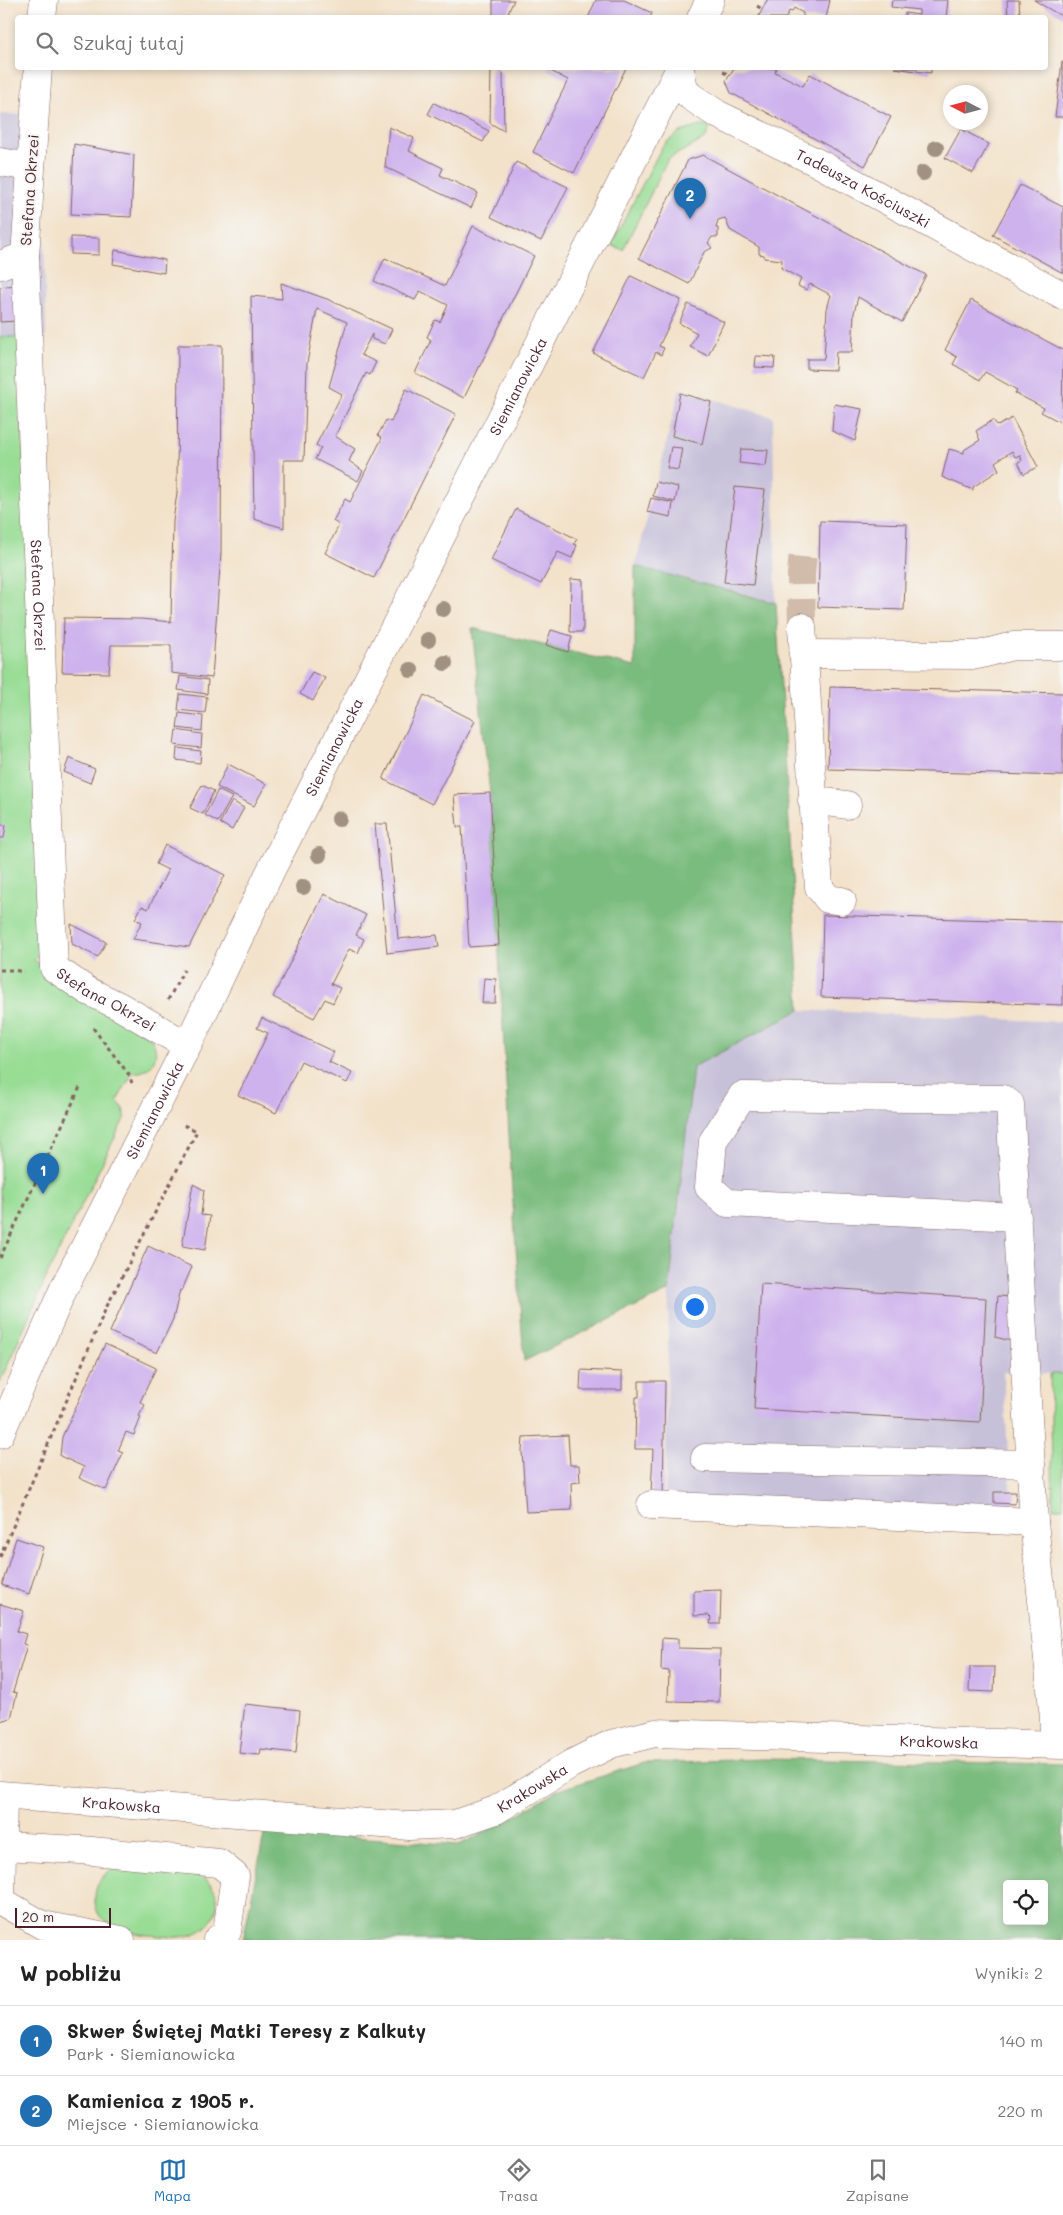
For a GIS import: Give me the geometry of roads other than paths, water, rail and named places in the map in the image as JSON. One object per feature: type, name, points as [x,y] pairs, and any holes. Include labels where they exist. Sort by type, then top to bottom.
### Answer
[{"type":"street","points":[[42,15],[44,0]]},
{"type":"street","points":[[702,15],[710,0]]},
{"type":"street","name":"Stefana Okrzei","points":[[38,70],[25,256],[54,968],[88,991],[119,1006],[186,1045]]},
{"type":"street","name":"Siemianowicka","points":[[0,1434],[64,1288],[270,872],[679,70]]},
{"type":"street","name":"Tadeusza Kościuszki","points":[[680,70],[684,89],[690,96],[717,114],[818,163],[1063,296]]},
{"type":"street","points":[[0,162],[30,167]]},
{"type":"street","points":[[0,265],[25,256]]},
{"type":"street","points":[[802,627],[819,888],[828,898],[842,901]]},
{"type":"street","points":[[803,654],[978,655],[1013,646],[1063,646]]},
{"type":"street","points":[[812,800],[847,805]]},
{"type":"street","points":[[1017,1217],[727,1203],[709,1187],[713,1141],[742,1096],[1003,1099],[1010,1104],[1017,1217],[1034,1522],[1054,1718],[1059,1744]]},
{"type":"street","points":[[705,1458],[1031,1464]]},
{"type":"street","points":[[651,1505],[1034,1522]]},
{"type":"street","name":"Krakowska","points":[[2,1796],[409,1826],[455,1824],[496,1810],[571,1764],[611,1744],[655,1733],[1059,1744]]},
{"type":"street","points":[[2,1796],[1,1901],[42,1925],[121,1940]]},
{"type":"street","points":[[2,1846],[81,1850],[219,1863],[235,1876],[227,1932],[217,1940]]},
{"type":"tunnel","points":[[802,627],[801,575],[803,552]]},
{"type":"place","name":"Kamienica z 1905 r.","points":[[690,219]]},
{"type":"place","name":"Skwer Świętej Matki Teresy z Kalkuty","points":[[43,1194]]}]
